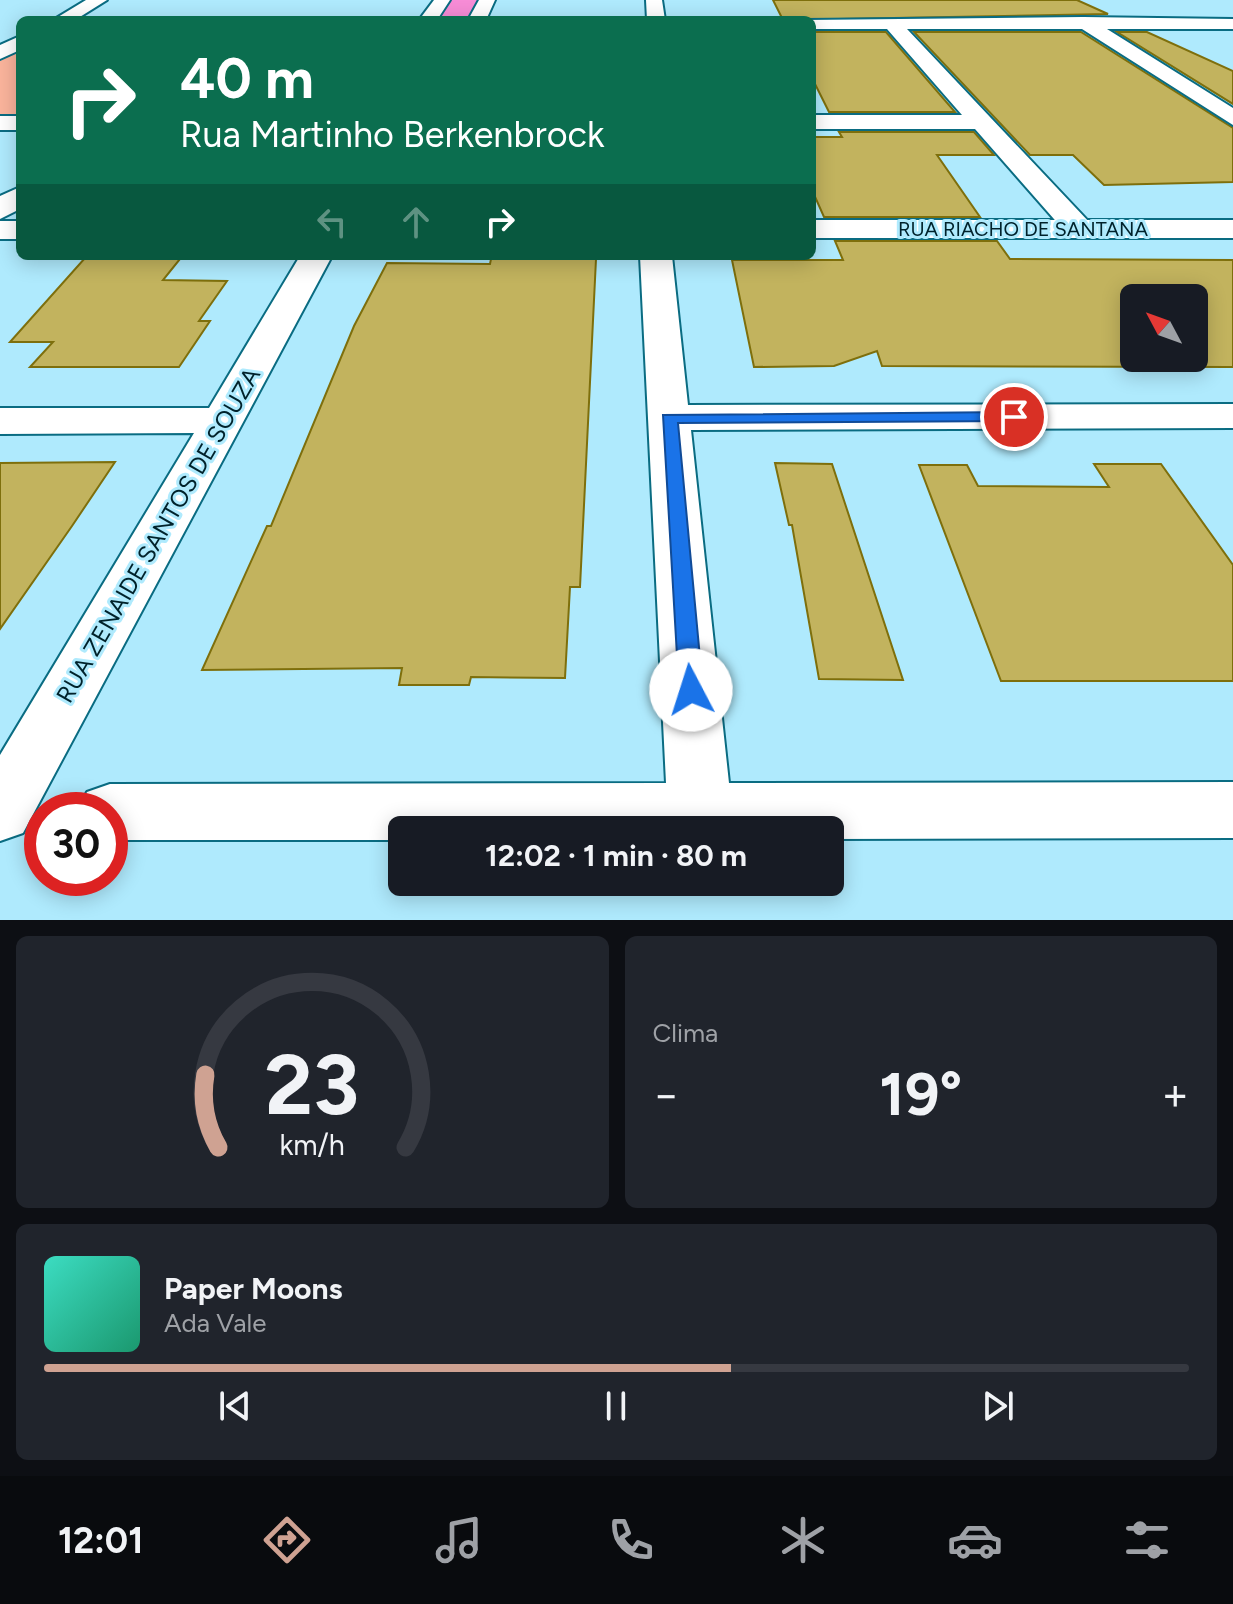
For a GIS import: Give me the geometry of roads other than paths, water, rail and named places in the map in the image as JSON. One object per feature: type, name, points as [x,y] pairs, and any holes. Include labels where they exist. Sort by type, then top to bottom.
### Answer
[{"type":"street","points":[[69,16],[99,0]]},
{"type":"street","points":[[1049,0],[1233,118]]},
{"type":"street","points":[[816,24],[1233,24]]},
{"type":"street","points":[[892,24],[1079,229]]},
{"type":"street","points":[[816,122],[982,122]]},
{"type":"street","name":"RUA RIACHO DE SANTANA","points":[[816,229],[1233,229]]},
{"type":"street","name":"RUA ZENAIDE SANTOS DE SOUZA","points":[[0,813],[314,260]]},
{"type":"street","points":[[656,260],[700,811]]},
{"type":"street","points":[[669,418],[1233,416]]},
{"type":"street","points":[[0,421],[223,420]]},
{"type":"street","points":[[128,812],[1233,810]]},
{"type":"street","points":[[0,813],[24,812]]},
{"type":"waterway","points":[[457,16],[467,0]]}]
